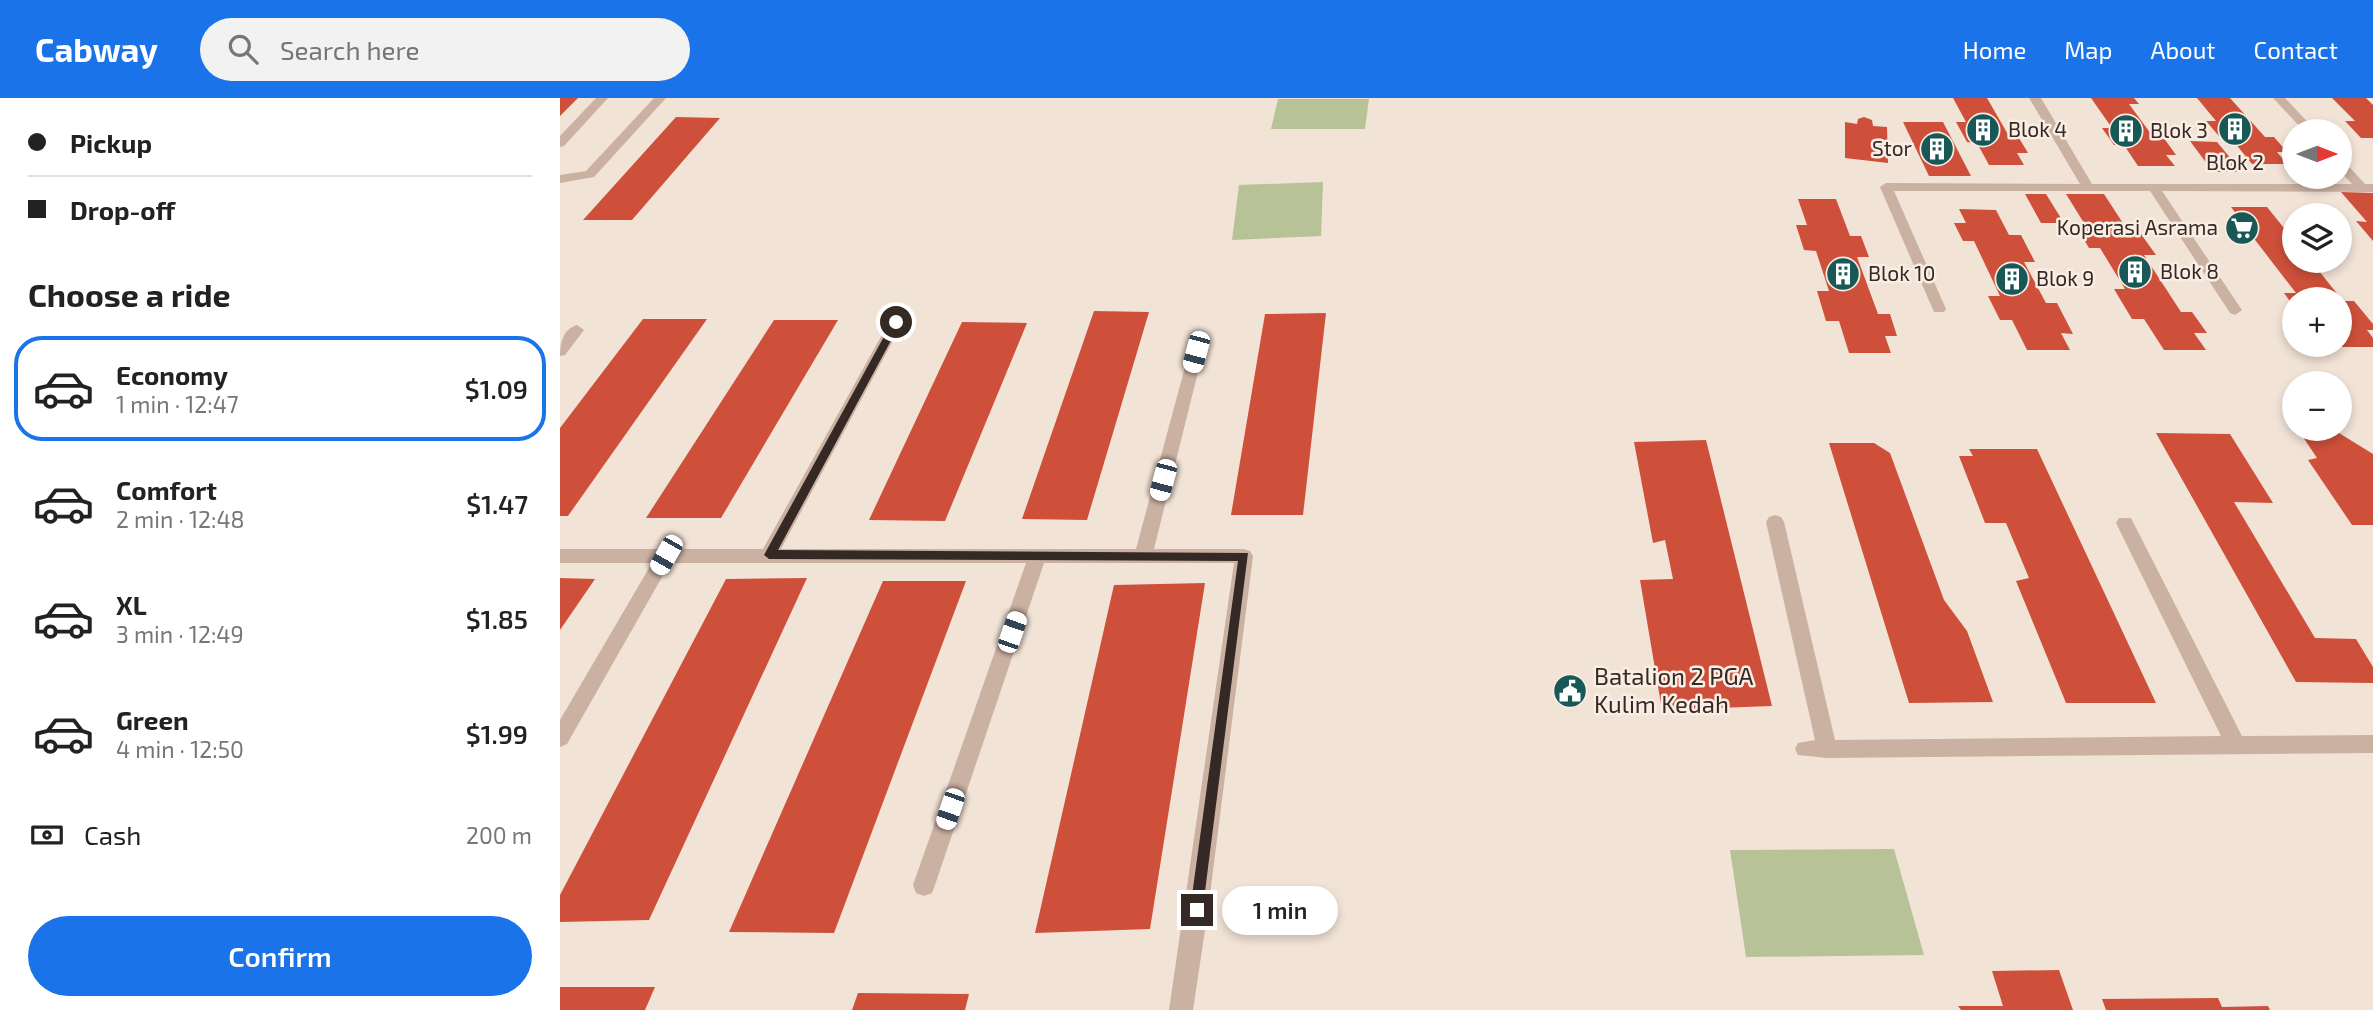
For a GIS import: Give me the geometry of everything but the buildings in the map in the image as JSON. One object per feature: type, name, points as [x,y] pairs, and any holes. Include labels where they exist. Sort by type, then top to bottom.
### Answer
[{"type":"lane","points":[[560,143],[603,98]]},
{"type":"lane","points":[[560,179],[590,174],[660,98]]},
{"type":"lane","points":[[2035,98],[2088,187]]},
{"type":"lane","points":[[2279,98],[2299,119]]},
{"type":"lane","points":[[2352,175],[2367,188]]},
{"type":"lane","points":[[1939,309],[1886,187],[2367,188]]},
{"type":"lane","points":[[2153,187],[2235,310]]},
{"type":"lane","points":[[769,555],[896,322]]},
{"type":"lane","points":[[560,351],[576,330]]},
{"type":"lane","points":[[1143,556],[1196,352]]},
{"type":"lane","points":[[1775,522],[1827,749]]},
{"type":"lane","points":[[2125,523],[2235,745]]},
{"type":"lane","points":[[560,738],[666,555]]},
{"type":"lane","points":[[924,885],[1038,555]]},
{"type":"lane","points":[[560,556],[1244,556],[1197,910],[1181,1010]]},
{"type":"lane","points":[[1805,749],[2373,744]]},
{"type":"green space","points":[[1278,99],[1369,99],[1365,129],[1271,129]]},
{"type":"green space","points":[[1323,182],[1321,236],[1232,240],[1239,185]]},
{"type":"green space","points":[[1894,849],[1924,955],[1746,957],[1730,850]]},
{"type":"place","name":"Blok 2","points":[[2235,129]]},
{"type":"place","name":"Blok 4","points":[[1983,130]]},
{"type":"place","name":"Blok 3","points":[[2126,131]]},
{"type":"place","name":"Stor","points":[[1937,149]]},
{"type":"place","name":"Koperasi Asrama","points":[[2242,228]]},
{"type":"place","name":"Blok 8","points":[[2135,272]]},
{"type":"place","name":"Blok 10","points":[[1843,274]]},
{"type":"place","name":"Blok 9","points":[[2012,279]]},
{"type":"place","name":"Batalion 2 PGA Kulim Kedah","points":[[1570,691]]},
{"type":"route","points":[[896,322],[769,555],[1244,556],[1197,910]]}]
